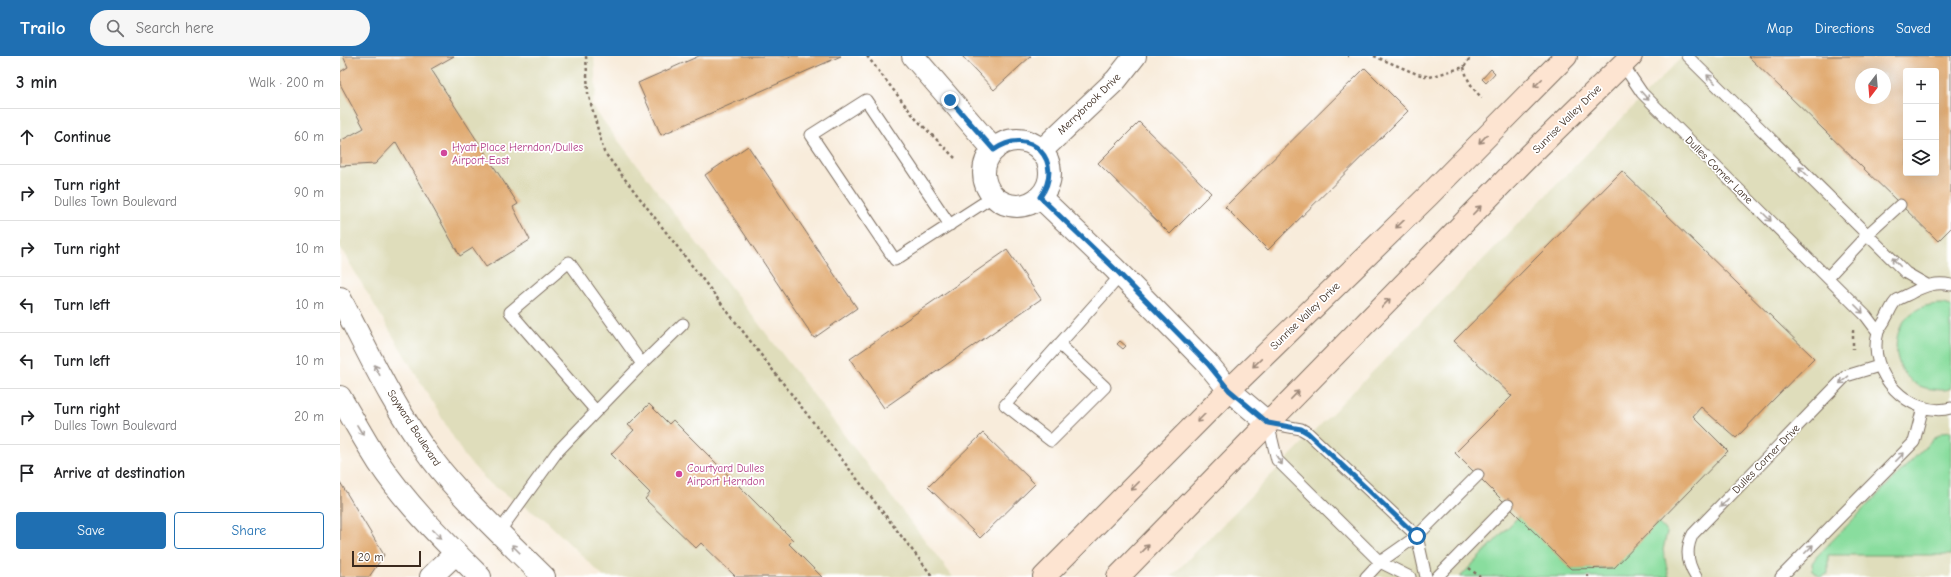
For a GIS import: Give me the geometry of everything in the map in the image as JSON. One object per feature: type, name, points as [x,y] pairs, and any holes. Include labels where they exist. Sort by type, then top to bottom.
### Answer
[{"type":"main road","name":"Sunrise Valley Drive","points":[[1044,577],[1229,390],[1428,196],[1566,56]]},
{"type":"main road","name":"Sunrise Valley Drive","points":[[1118,577],[1624,59]]},
{"type":"street","points":[[913,56],[994,150]]},
{"type":"street","name":"Merrybrook Drive","points":[[1041,150],[1116,80],[1135,56]]},
{"type":"street","points":[[1013,141],[1023,141],[1033,144],[1041,150],[1047,159],[1050,169],[1050,179],[1046,189],[1040,197],[1032,203],[1022,206],[1002,202],[994,196],[988,188],[985,178],[985,168],[988,158],[994,150],[1003,144],[1013,141]]},
{"type":"street","points":[[1040,197],[1121,275],[1208,364],[1229,390],[1268,423]]},
{"type":"street","name":"Sayward Boulevard","points":[[340,298],[378,372],[412,429],[432,458],[455,487],[544,577]]},
{"type":"street","points":[[340,397],[379,463],[434,531],[480,577]]},
{"type":"street","points":[[431,577],[456,553]]},
{"type":"lane","points":[[1688,56],[1906,273],[1927,285]]},
{"type":"lane","name":"Dulles Corner Lane","points":[[1624,59],[1642,93],[1828,277],[1866,316],[1878,332]]},
{"type":"lane","points":[[950,225],[866,100],[810,135],[896,260],[950,225],[994,196]]},
{"type":"lane","points":[[1828,277],[1868,234],[1900,205]]},
{"type":"lane","points":[[596,411],[510,312],[569,262],[642,364]]},
{"type":"lane","points":[[1059,344],[1105,387],[1051,441],[1005,405],[1059,344],[1121,275]]},
{"type":"lane","points":[[1951,285],[1927,285],[1896,301],[1878,332],[1877,349],[1879,366],[1889,384],[1904,399],[1923,407],[1945,410],[1951,408]]},
{"type":"lane","points":[[499,532],[557,452],[683,324]]},
{"type":"lane","name":"Dulles Corner Drive","points":[[1696,577],[1690,565],[1687,550],[1692,534],[1846,376],[1879,366]]},
{"type":"lane","points":[[1781,577],[1914,442],[1923,407]]},
{"type":"lane","points":[[1410,577],[1380,562],[1277,460],[1268,423],[1301,429],[1308,433],[1417,536],[1426,577]]},
{"type":"lane","points":[[1366,577],[1380,562],[1417,536],[1478,475]]},
{"type":"lane","points":[[1437,577],[1508,505]]},
{"type":"path","points":[[586,56],[588,93],[604,152],[933,577]]},
{"type":"path","points":[[867,56],[916,119],[955,158]]},
{"type":"path","points":[[1374,56],[1417,74],[1430,77],[1464,67],[1471,56]]},
{"type":"path","points":[[1464,67],[1466,78],[1471,87],[1482,98]]},
{"type":"path","points":[[1853,326],[1853,349]]},
{"type":"shaded area","points":[[340,56],[594,56],[596,92],[591,105],[953,577],[604,577],[546,521],[489,483],[465,457],[340,247]]},
{"type":"shaded area","points":[[1683,56],[1951,56],[1951,577],[1171,577]]},
{"type":"green space","points":[[1944,304],[1951,306],[1951,388],[1947,390],[1920,386],[1909,379],[1902,369],[1897,357],[1896,344],[1899,331],[1905,320],[1915,311],[1929,305]]},
{"type":"green space","points":[[1951,431],[1951,555],[1828,555],[1828,574],[1820,577],[1813,571],[1812,563],[1817,556],[1933,439],[1943,432]]},
{"type":"green space","points":[[1519,516],[1571,569],[1613,568],[1658,523],[1667,532],[1663,550],[1669,577],[1460,577]]},
{"type":"building","name":"Hyatt Place Herndon/Dulles Airport-East","points":[[343,56],[454,56],[431,69],[518,204],[513,207],[530,240],[486,267],[473,248],[460,256],[396,142],[375,164],[340,166],[340,141],[364,128],[340,84],[340,72],[348,67]]},
{"type":"building","points":[[699,56],[841,56],[661,135],[638,83]]},
{"type":"building","points":[[962,56],[1031,56],[994,90]]},
{"type":"building","points":[[1748,56],[1951,56],[1951,228],[1938,241]]},
{"type":"building","points":[[1365,68],[1408,111],[1268,250],[1225,207]]},
{"type":"building","points":[[1491,69],[1495,73],[1486,83],[1482,79]]},
{"type":"building","points":[[1139,122],[1211,193],[1170,234],[1098,163]]},
{"type":"building","points":[[748,146],[857,308],[814,338],[705,175]]},
{"type":"building","points":[[1622,171],[1814,358],[1736,438],[1701,407],[1693,416],[1728,451],[1614,568],[1571,569],[1455,453],[1512,396],[1454,341]]},
{"type":"building","points":[[1007,250],[1041,299],[884,408],[850,359]]},
{"type":"building","points":[[1120,341],[1126,346],[1123,349],[1117,344]]},
{"type":"building","name":"Courtyard Dulles Airport Herndon","points":[[649,404],[669,424],[673,420],[793,540],[789,544],[822,577],[736,577],[701,543],[696,548],[645,499],[650,493],[611,454],[634,430],[628,425]]},
{"type":"building","points":[[983,433],[1035,484],[980,538],[928,487]]},
{"type":"building","points":[[340,482],[384,555],[369,577],[340,577]]},
{"type":"place","name":"Hyatt Place Herndon/Dulles Airport-East","points":[[444,153]]},
{"type":"place","name":"Courtyard Dulles Airport Herndon","points":[[679,474]]},
{"type":"route","points":[[950,100],[994,150],[1003,144],[1013,141],[1023,141],[1033,144],[1041,150],[1047,159],[1050,169],[1050,179],[1046,189],[1040,197],[1114,268],[1208,364],[1229,390],[1268,423],[1301,429],[1308,433],[1417,536]]}]
